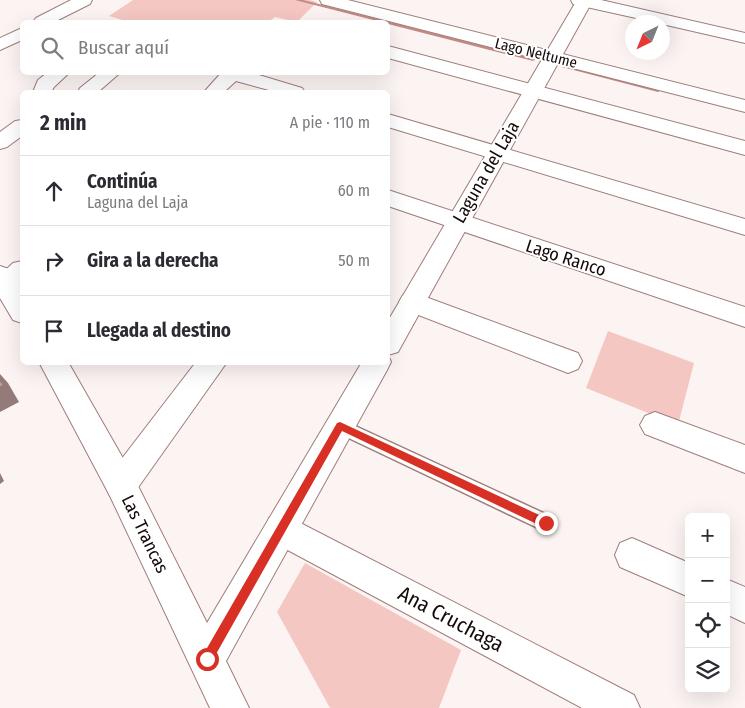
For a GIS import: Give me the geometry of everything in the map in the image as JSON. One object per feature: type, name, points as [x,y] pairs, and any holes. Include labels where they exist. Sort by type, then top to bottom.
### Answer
[{"type":"street","points":[[46,20],[84,0]]},
{"type":"street","name":"Lago Neltume","points":[[328,0],[745,106]]},
{"type":"street","points":[[583,0],[745,38]]},
{"type":"street","name":"Laguna del Laja","points":[[390,340],[583,0]]},
{"type":"street","points":[[0,45],[20,34]]},
{"type":"street","points":[[390,53],[745,148]]},
{"type":"street","points":[[43,90],[45,84],[57,75]]},
{"type":"street","points":[[90,90],[108,75]]},
{"type":"street","points":[[215,90],[231,75]]},
{"type":"street","points":[[240,75],[288,90]]},
{"type":"street","points":[[390,121],[745,227]]},
{"type":"street","points":[[0,142],[20,127]]},
{"type":"street","name":"Lago Ranco","points":[[390,199],[745,317]]},
{"type":"street","points":[[9,277],[20,307]]},
{"type":"street","points":[[412,302],[568,361]]},
{"type":"street","name":"Las Trancas","points":[[59,365],[230,708]]},
{"type":"street","points":[[120,485],[211,365]]},
{"type":"street","points":[[207,659],[375,365]]},
{"type":"street","points":[[655,425],[745,459]]},
{"type":"street","name":"Ana Cruchaga","points":[[282,529],[582,699],[621,708]]},
{"type":"street","points":[[632,555],[685,578]]},
{"type":"street","points":[[730,598],[745,605]]},
{"type":"lane","points":[[340,426],[546,523]]},
{"type":"shaded area","points":[[133,0],[310,0],[317,2],[299,20],[275,17],[271,20],[122,20],[109,16]]},
{"type":"shaded area","points":[[608,331],[694,363],[678,425],[586,388]]},
{"type":"shaded area","points":[[305,563],[461,650],[439,708],[330,708],[277,612]]},
{"type":"waterway","points":[[297,0],[377,20]]},
{"type":"waterway","points":[[390,23],[533,59]]},
{"type":"waterway","points":[[564,66],[658,90]]},
{"type":"route","points":[[207,659],[340,426],[546,523]]}]
